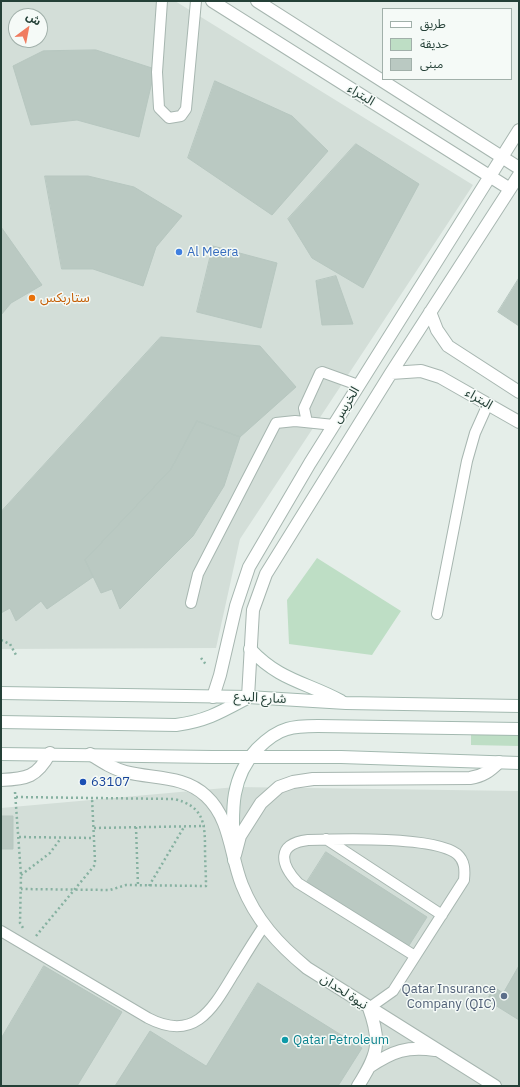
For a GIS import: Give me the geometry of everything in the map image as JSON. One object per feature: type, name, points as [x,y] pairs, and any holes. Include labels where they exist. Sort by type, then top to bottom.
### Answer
[{"type":"street","name":"البتراء","points":[[212,1],[510,189]]},
{"type":"street","name":"البتراء","points":[[257,1],[519,168]]},
{"type":"street","name":"الخريس","points":[[213,697],[220,675],[236,606],[249,567],[358,385],[519,130]]},
{"type":"street","name":"الخريس","points":[[248,697],[253,610],[266,574],[391,373],[519,175]]},
{"type":"street","name":"البتراء","points":[[430,312],[437,330],[448,346],[519,392]]},
{"type":"street","name":"البتراء","points":[[391,373],[411,370],[431,373],[450,381],[519,422]]},
{"type":"street","points":[[250,649],[263,662],[285,677],[327,693],[346,703]]},
{"type":"street","name":"شارع البدع","points":[[1,693],[248,697],[346,703],[519,706]]},
{"type":"street","points":[[1,722],[176,725],[196,722],[213,717],[248,697]]},
{"type":"street","points":[[234,860],[232,810],[236,787],[243,767],[266,740],[287,728],[318,726],[519,729]]},
{"type":"street","points":[[1,754],[341,757],[519,763]]},
{"type":"street","points":[[1,780],[15,780],[35,774],[43,766],[50,754]]},
{"type":"street","name":"نيوة لحدان","points":[[90,754],[124,772],[171,779],[195,787],[206,796],[220,813],[228,834],[234,860],[250,905],[264,926],[282,948],[307,968],[369,1008],[440,1050],[495,1086]]},
{"type":"street","points":[[234,860],[240,836],[258,808],[279,787],[293,782],[313,779],[480,777],[490,771],[499,762]]},
{"type":"street","points":[[358,1086],[369,1067],[375,1051],[378,1034],[369,1008]]},
{"type":"street","points":[[369,1067],[384,1057],[400,1050],[417,1048],[440,1050]]},
{"type":"lane","points":[[162,1],[157,72],[159,108],[169,118],[181,116],[186,109],[196,1]]},
{"type":"lane","points":[[307,422],[304,408],[320,373],[322,372],[358,385]]},
{"type":"lane","points":[[437,614],[470,447],[488,404]]},
{"type":"lane","points":[[191,603],[198,574],[276,423],[307,422],[334,425]]},
{"type":"lane","points":[[326,839],[442,915]]},
{"type":"lane","points":[[369,1008],[393,991],[464,880],[465,867],[458,855],[447,848],[430,844],[326,839],[295,841],[286,849],[284,860],[288,873],[298,883],[415,956]]},
{"type":"lane","points":[[1,931],[157,1023],[177,1026],[197,1020],[214,1007],[264,926]]},
{"type":"path","points":[[1,640],[10,644],[16,655]]},
{"type":"path","points":[[15,780],[21,875],[20,923],[26,931]]},
{"type":"path","points":[[16,797],[174,799],[183,801],[196,810],[205,826],[206,886],[122,886],[110,890],[21,889]]},
{"type":"path","points":[[31,934],[35,937],[94,866],[92,798]]},
{"type":"path","points":[[94,828],[205,826]]},
{"type":"path","points":[[136,827],[138,886]]},
{"type":"path","points":[[149,886],[184,827]]},
{"type":"path","points":[[18,838],[94,838]]},
{"type":"path","points":[[21,875],[50,853],[61,838]]},
{"type":"shaded area","points":[[1,1],[175,1],[473,185],[240,539],[216,648],[1,649]]},
{"type":"shaded area","points":[[236,787],[519,791],[519,1086],[1,1086],[1,808]]},
{"type":"green space","points":[[317,558],[401,611],[372,655],[289,644],[287,600]]},
{"type":"green space","points":[[471,724],[519,725],[519,746],[471,745]]},
{"type":"building","points":[[96,50],[155,69],[139,137],[77,120],[31,125],[13,66],[43,51]]},
{"type":"building","points":[[215,81],[292,116],[328,151],[272,215],[188,158]]},
{"type":"building","points":[[356,144],[419,184],[363,288],[312,258],[288,219]]},
{"type":"building","points":[[45,176],[88,176],[134,187],[182,216],[156,247],[143,286],[93,269],[62,269]]},
{"type":"building","points":[[1,227],[42,285],[11,303],[1,315]]},
{"type":"building","points":[[213,246],[277,263],[261,328],[197,312]]},
{"type":"building","points":[[336,276],[353,324],[322,325],[316,281]]},
{"type":"building","points":[[519,278],[519,326],[498,312]]},
{"type":"building","points":[[161,337],[260,346],[296,387],[240,437],[197,421],[171,469],[85,560],[93,577],[47,609],[41,601],[16,621],[10,608],[1,613],[1,512]]},
{"type":"building","points":[[197,421],[240,437],[224,486],[193,536],[120,609],[112,589],[101,593],[85,560],[171,469]]},
{"type":"building","points":[[1,816],[13,816],[13,849],[1,849]]},
{"type":"building","points":[[326,852],[427,917],[408,947],[307,882]]},
{"type":"building","points":[[44,966],[122,1012],[77,1086],[5,1086],[1,1084],[1,1039]]},
{"type":"building","name":"Qatar Insurance Company (QIC)","points":[[519,966],[519,1020],[487,1000],[494,987],[503,993]]},
{"type":"building","name":"Qatar Petroleum","points":[[258,983],[362,1048],[338,1086],[115,1086],[150,1031],[206,1066]]},
{"type":"place","name":"Al Meera","points":[[179,252]]},
{"type":"place","name":"ستاربكس","points":[[32,298]]},
{"type":"place","name":"63107","points":[[83,782]]},
{"type":"place","name":"Qatar Insurance Company (QIC)","points":[[504,996]]},
{"type":"place","name":"Qatar Petroleum","points":[[285,1040]]}]
